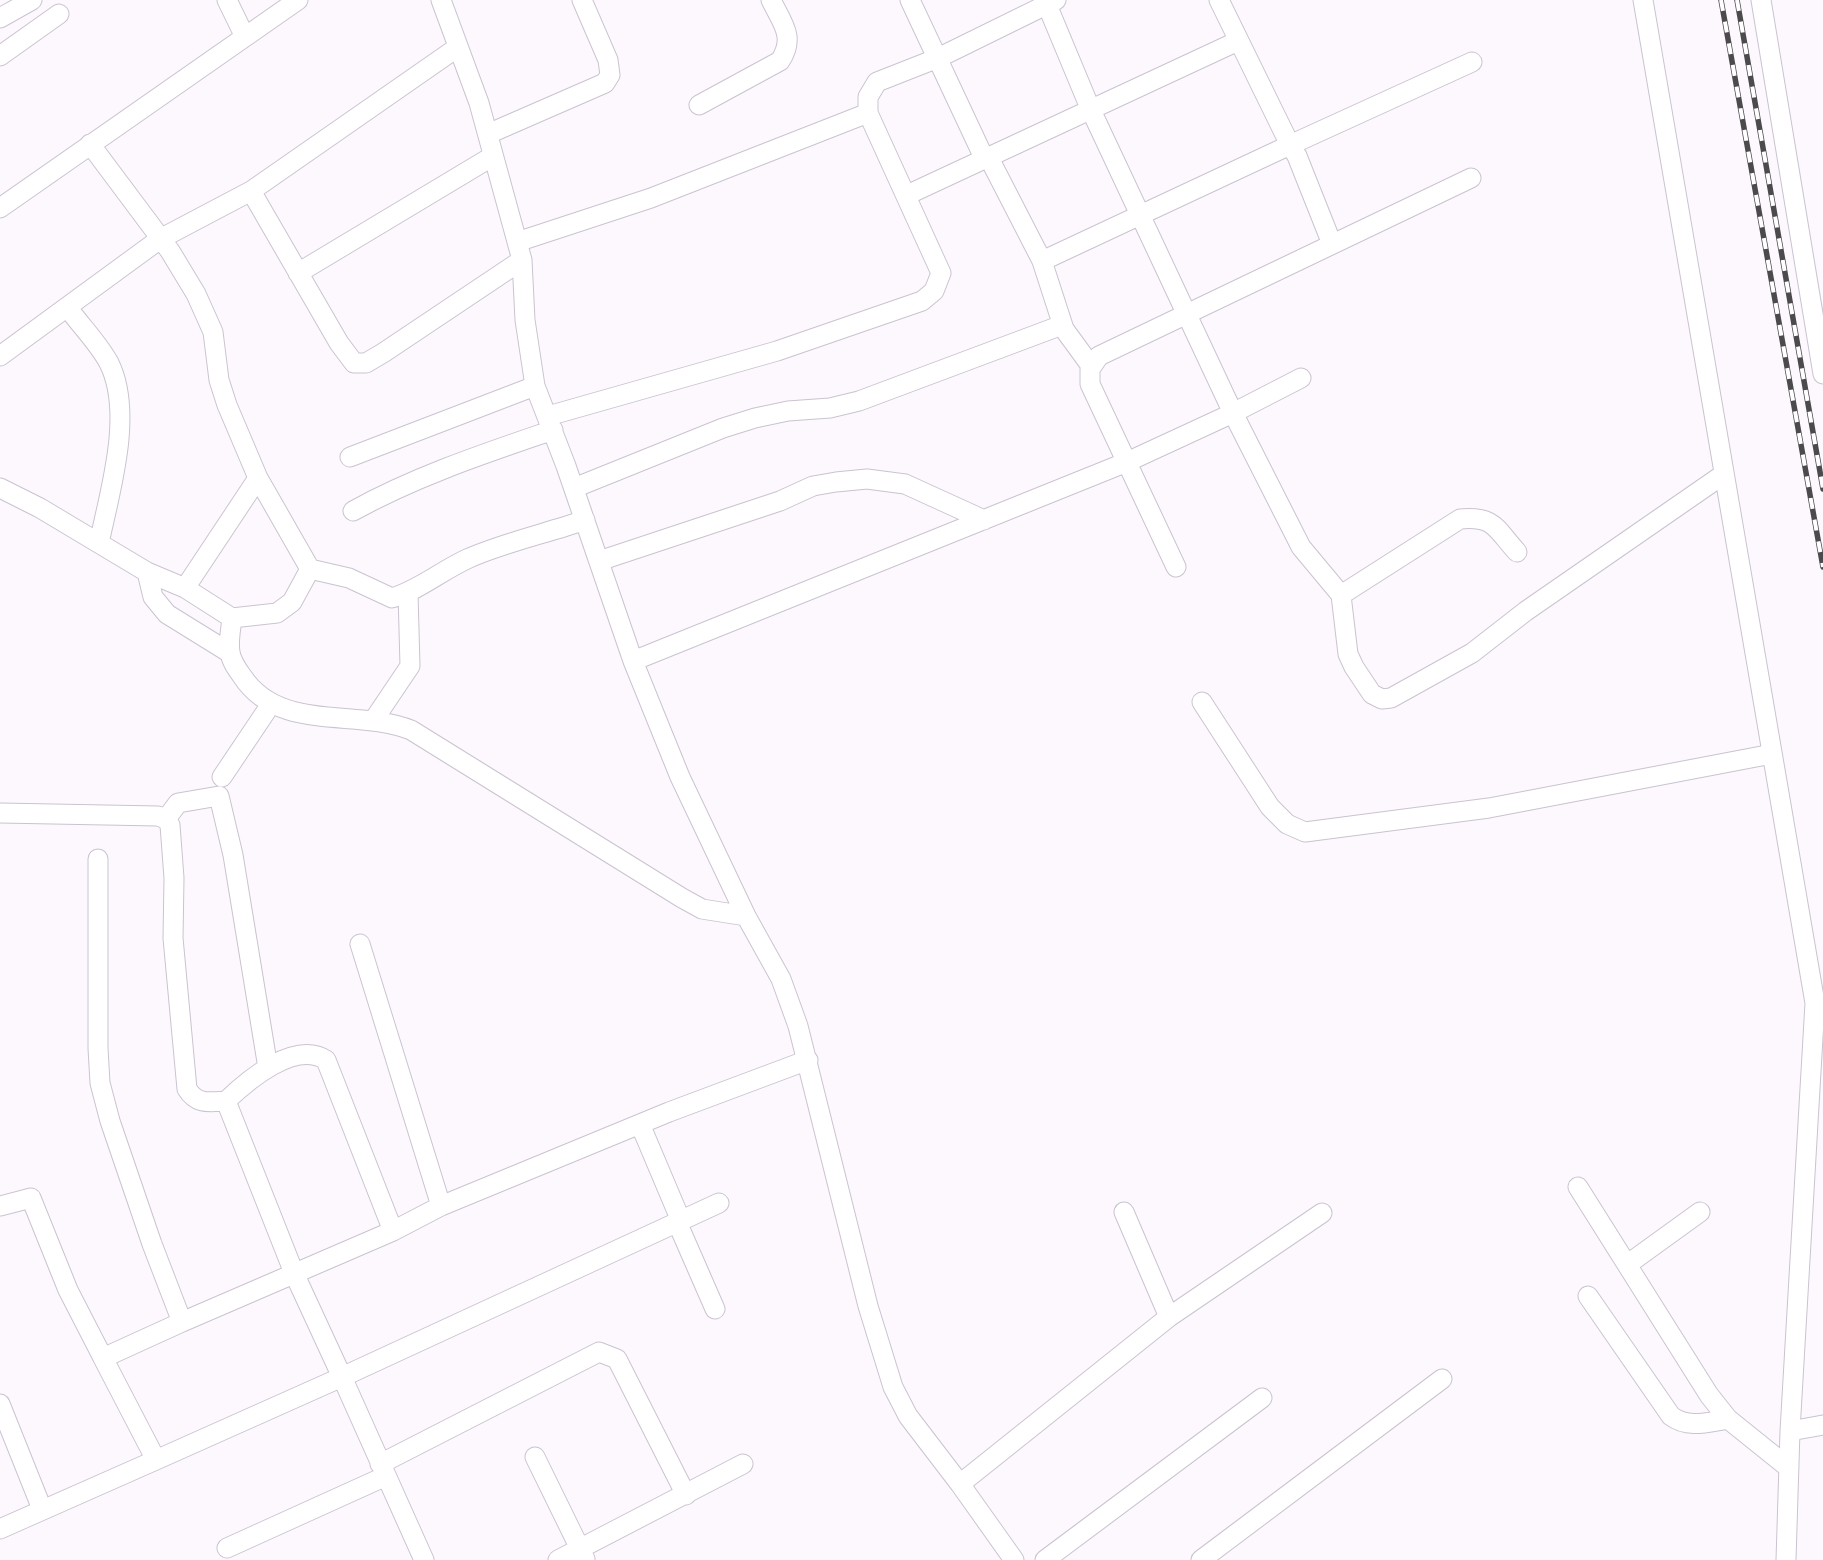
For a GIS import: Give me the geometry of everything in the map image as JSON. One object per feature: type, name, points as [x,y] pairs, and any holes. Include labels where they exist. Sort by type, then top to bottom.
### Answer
[{"type":"street","points":[[0,18],[32,0]]},
{"type":"street","points":[[226,0],[245,37]]},
{"type":"street","points":[[0,208],[298,0]]},
{"type":"street","points":[[441,0],[479,103],[520,250],[525,320],[535,386],[551,423],[633,661],[680,777],[746,916],[781,979],[808,1060],[868,1306],[893,1387],[908,1416],[960,1484],[1014,1560]]},
{"type":"street","points":[[488,134],[605,83],[610,75],[608,60],[582,0]]},
{"type":"street","points":[[699,105],[780,62],[786,52],[789,40],[771,0]]},
{"type":"street","points":[[910,0],[987,159],[1042,261],[1064,329],[1091,366]]},
{"type":"street","points":[[1219,0],[1297,156],[1332,244]]},
{"type":"street","points":[[1643,0],[1815,1003],[1790,1431],[1786,1560]]},
{"type":"street","points":[[1761,0],[1823,374]]},
{"type":"street","points":[[354,511],[376,498],[551,423],[777,351],[922,301],[934,291],[941,272],[868,113],[868,97],[877,82],[938,58],[1050,1],[1090,108],[1233,413],[1301,547],[1341,595],[1348,654],[1354,667],[1372,694],[1382,699],[1391,698],[1472,653],[1526,611],[1724,474]]},
{"type":"street","points":[[0,56],[59,14]]},
{"type":"street","points":[[907,195],[987,159],[1090,108],[1238,41]]},
{"type":"street","points":[[0,356],[160,239],[251,191],[458,47]]},
{"type":"street","points":[[1042,261],[1472,62]]},
{"type":"street","points":[[251,191],[339,343],[354,363],[366,363],[520,250],[868,113]]},
{"type":"street","points":[[90,144],[160,239],[196,294],[213,332],[220,380],[258,478],[310,569],[349,578],[392,598],[408,593],[425,581],[468,559],[585,520]]},
{"type":"street","points":[[298,273],[493,156]]},
{"type":"street","points":[[1176,567],[1090,384],[1091,366],[1099,356],[1471,178]]},
{"type":"street","points":[[68,308],[108,361],[115,376],[120,422],[120,446],[99,543]]},
{"type":"street","points":[[574,488],[723,428],[772,414],[830,408],[859,401],[1054,328]]},
{"type":"street","points":[[633,661],[1127,462],[1233,413],[1301,378]]},
{"type":"street","points":[[350,457],[535,386]]},
{"type":"street","points":[[185,588],[258,478]]},
{"type":"street","points":[[598,561],[780,501],[813,486],[836,482],[866,479],[905,484],[984,520]]},
{"type":"street","points":[[0,488],[40,508],[147,572],[185,588],[232,618],[277,613],[292,602],[310,569]]},
{"type":"street","points":[[1341,595],[1460,519],[1476,518],[1489,520],[1516,552]]},
{"type":"street","points":[[147,572],[153,596],[167,614],[230,653],[248,686],[271,704],[298,712],[340,720],[373,721],[398,725],[411,730],[695,905],[746,916]]},
{"type":"street","points":[[373,721],[410,666],[408,593]]},
{"type":"street","points":[[230,653],[232,618]]},
{"type":"street","points":[[1202,702],[1270,807],[1287,824],[1304,832],[1489,808],[1772,754]]},
{"type":"street","points":[[222,776],[271,704]]},
{"type":"street","points":[[166,819],[178,804],[219,796],[233,855],[268,1068]]},
{"type":"street","points":[[0,813],[158,816],[166,819],[170,824],[174,878],[173,938],[188,1089],[192,1098],[198,1101],[226,1101],[248,1080],[287,1059],[310,1053],[326,1060],[393,1231]]},
{"type":"street","points":[[98,859],[98,1048],[100,1083],[110,1121],[152,1244],[182,1322]]},
{"type":"street","points":[[360,944],[441,1206]]},
{"type":"street","points":[[103,1358],[294,1272],[393,1231],[441,1206],[640,1124],[808,1060]]},
{"type":"street","points":[[226,1101],[294,1272],[424,1560]]},
{"type":"street","points":[[640,1124],[715,1309]]},
{"type":"street","points":[[1578,1187],[1709,1395],[1728,1419],[1789,1468]]},
{"type":"street","points":[[0,1206],[31,1198],[68,1290],[156,1460]]},
{"type":"street","points":[[0,1529],[342,1377],[719,1203]]},
{"type":"street","points":[[1124,1212],[1169,1317]]},
{"type":"street","points":[[1628,1264],[1700,1212]]},
{"type":"street","points":[[960,1484],[1169,1317],[1322,1213]]},
{"type":"street","points":[[1588,1296],[1671,1416],[1680,1423],[1690,1425],[1728,1419]]},
{"type":"street","points":[[227,1548],[383,1470],[599,1352],[617,1359],[686,1495]]},
{"type":"street","points":[[1201,1560],[1442,1380]]},
{"type":"street","points":[[1045,1560],[1262,1398]]},
{"type":"street","points":[[0,1404],[42,1509]]},
{"type":"street","points":[[1790,1431],[1823,1425]]},
{"type":"street","points":[[535,1457],[583,1555]]},
{"type":"street","points":[[558,1560],[583,1555],[743,1464]]},
{"type":"railway","points":[[1721,0],[1823,567]]},
{"type":"railway","points":[[1737,0],[1823,489]]}]
